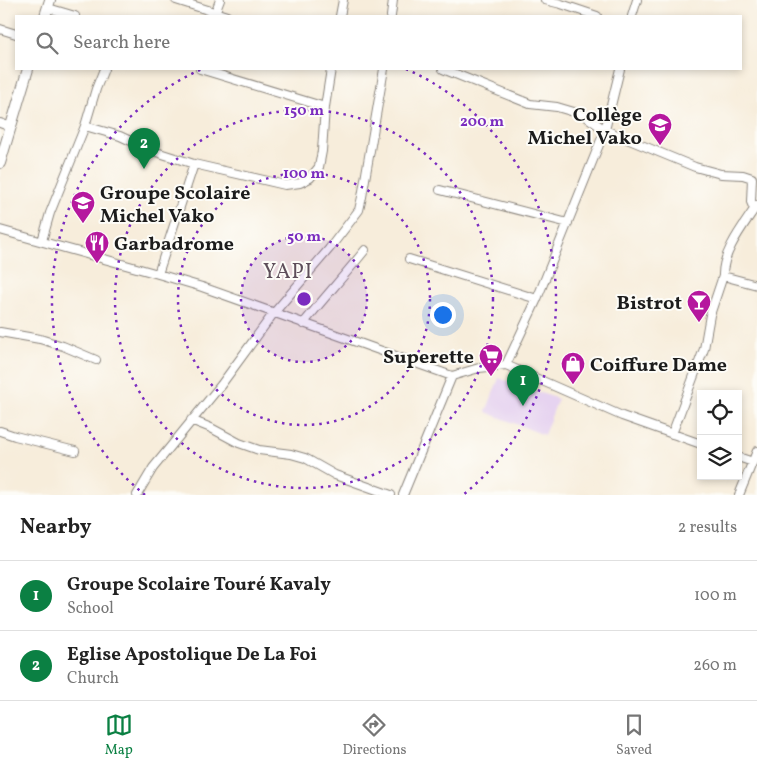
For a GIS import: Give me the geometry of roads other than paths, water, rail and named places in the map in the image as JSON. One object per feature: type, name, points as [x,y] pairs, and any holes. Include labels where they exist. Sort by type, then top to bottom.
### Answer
[{"type":"street","points":[[176,0],[224,15]]},
{"type":"street","points":[[215,12],[220,0]]},
{"type":"street","points":[[340,15],[343,0]]},
{"type":"street","points":[[391,15],[393,0]]},
{"type":"street","points":[[545,0],[594,15]]},
{"type":"street","points":[[632,15],[637,0]]},
{"type":"street","points":[[47,8],[72,15]]},
{"type":"street","points":[[0,29],[15,34]]},
{"type":"street","points":[[0,164],[28,70]]},
{"type":"street","points":[[42,242],[50,213],[85,126],[104,70]]},
{"type":"street","points":[[203,70],[324,107]]},
{"type":"street","points":[[85,126],[120,136],[150,150],[194,164],[285,185],[300,183],[310,178],[319,167],[322,151],[324,107],[331,70]]},
{"type":"street","points":[[137,495],[153,468],[220,385],[273,314],[359,210],[384,70]]},
{"type":"street","points":[[445,70],[530,104],[584,115],[605,130],[695,167],[721,174],[743,175],[752,178],[751,202],[756,208],[732,246],[723,267],[723,276],[710,315],[704,349],[672,434]]},
{"type":"street","points":[[506,365],[537,299],[605,130],[620,70]]},
{"type":"street","points":[[0,123],[11,127]]},
{"type":"street","points":[[158,274],[194,164]]},
{"type":"street","points":[[440,190],[568,223]]},
{"type":"street","points":[[0,230],[202,287],[273,314],[452,376],[479,368],[506,365],[622,416],[697,443]]},
{"type":"street","points":[[303,324],[366,250]]},
{"type":"street","points":[[409,260],[537,299]]},
{"type":"street","points":[[723,276],[757,285]]},
{"type":"street","points":[[0,332],[47,341],[96,360]]},
{"type":"street","points":[[403,495],[452,376]]},
{"type":"street","points":[[191,420],[259,450],[291,454],[305,458],[335,474],[390,495]]},
{"type":"street","points":[[0,431],[75,451]]},
{"type":"street","points":[[740,495],[757,451]]},
{"type":"street","points":[[742,458],[753,462]]},
{"type":"place","name":"Collège Michel Vako","points":[[660,146]]},
{"type":"place","name":"Eglise Apostolique De La Foi","points":[[144,169]]},
{"type":"place","name":"Groupe Scolaire Michel Vako","points":[[83,224]]},
{"type":"place","name":"Garbadrome","points":[[97,264]]},
{"type":"place","name":"Bistrot","points":[[699,323]]},
{"type":"place","name":"Superette","points":[[491,377]]},
{"type":"place","name":"Coiffure Dame","points":[[573,385]]},
{"type":"place","name":"Groupe Scolaire Touré Kavaly","points":[[523,406]]},
{"type":"district","name":"YAPI","points":[[288,271]]}]
